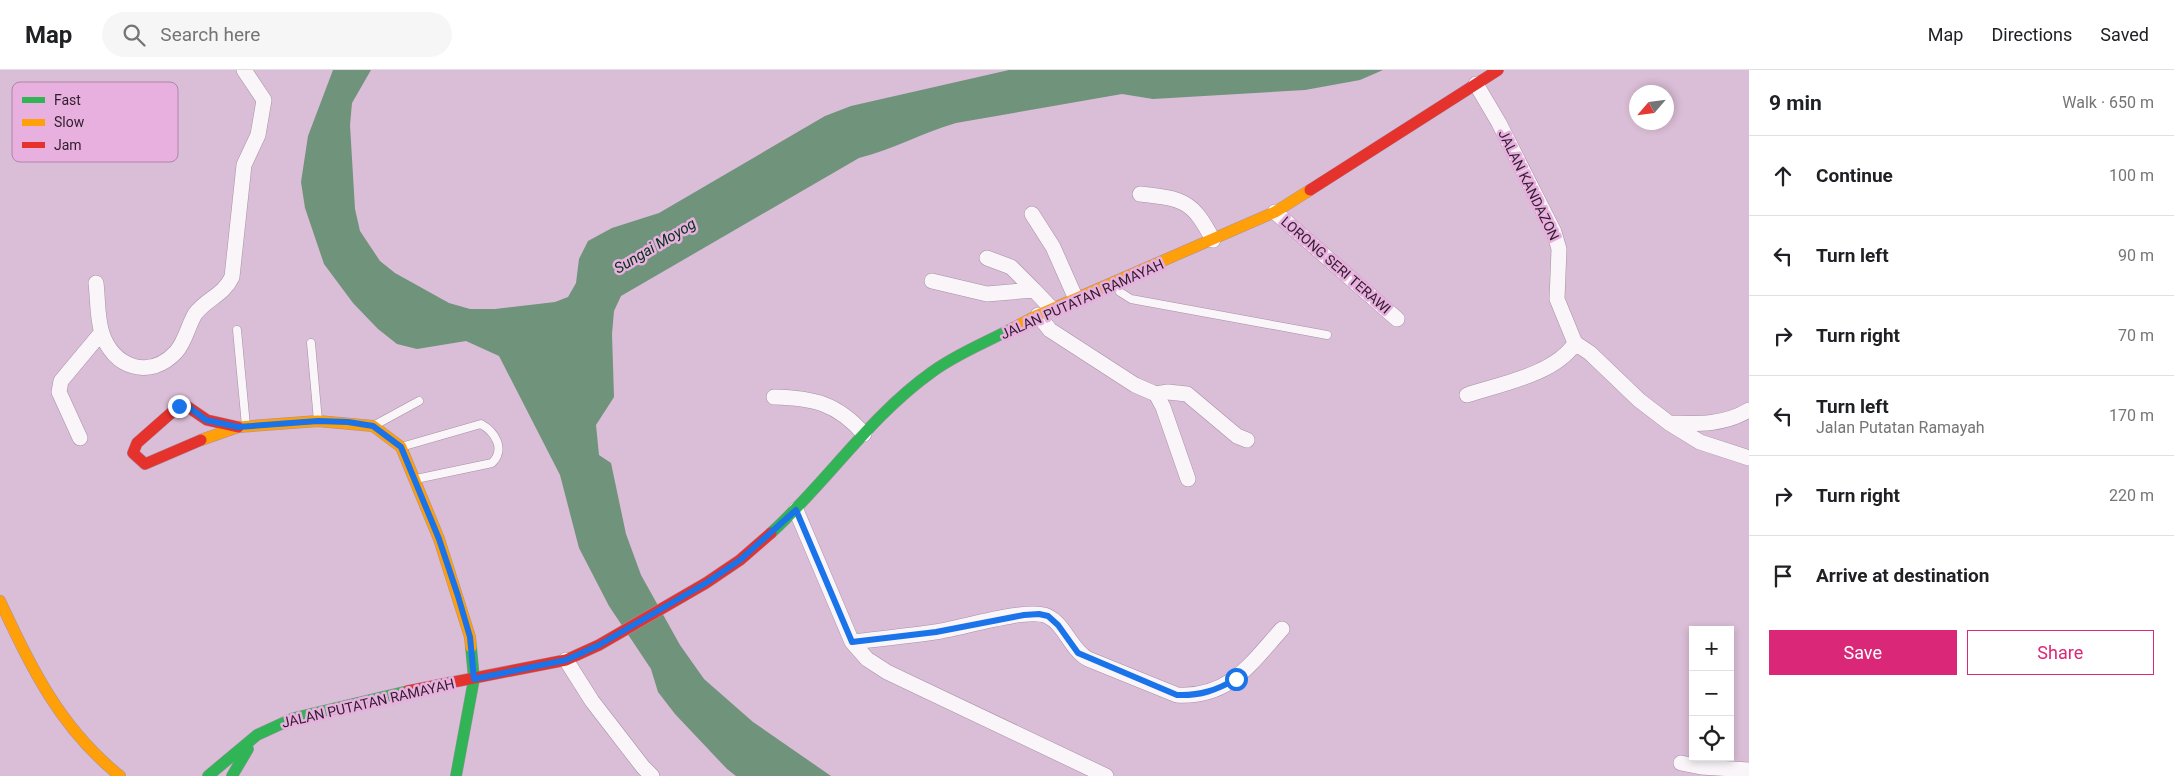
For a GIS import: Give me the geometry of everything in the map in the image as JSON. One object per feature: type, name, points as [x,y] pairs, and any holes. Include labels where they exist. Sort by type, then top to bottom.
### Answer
[{"type":"main road","name":"JALAN PUTATAN RAMAYAH","points":[[208,776],[257,735],[294,718],[422,688],[566,660],[599,645],[706,583],[740,560],[796,510],[888,409],[933,371],[1038,315],[1275,212],[1498,70]]},
{"type":"main road","points":[[242,427],[206,420],[186,405],[179,406],[137,443],[133,453],[145,464],[205,439],[242,427],[318,421],[348,422],[373,426],[401,447],[416,480],[461,604],[470,637],[474,679],[456,776]]},
{"type":"main road","points":[[0,601],[17,638],[64,722],[89,752],[120,776]]},
{"type":"main road","points":[[232,776],[257,735]]},
{"type":"street","points":[[96,283],[101,333],[111,352],[131,366],[150,368],[163,364],[177,350],[194,316],[204,303],[227,289],[232,277],[244,165],[258,136],[264,100],[244,70]]},
{"type":"street","name":"JALAN KANDAZON","points":[[1476,84],[1554,232],[1559,249],[1557,299],[1575,343]]},
{"type":"street","points":[[1140,194],[1170,197],[1192,207],[1203,220],[1214,240]]},
{"type":"street","name":"LORONG SERI TERAWI","points":[[1275,212],[1397,319]]},
{"type":"street","points":[[1032,214],[1057,255],[1076,299]]},
{"type":"street","points":[[987,258],[1011,267],[1052,309]]},
{"type":"street","points":[[932,281],[987,294],[1034,290]]},
{"type":"street","points":[[1038,315],[1050,330],[1135,385],[1156,394],[1168,392],[1187,394],[1237,436],[1247,440]]},
{"type":"street","points":[[80,438],[59,392],[61,381],[101,333]]},
{"type":"street","points":[[1467,395],[1548,368],[1568,354],[1575,343],[1590,353],[1640,400],[1669,423],[1700,442],[1749,458]]},
{"type":"street","points":[[1156,394],[1163,407],[1188,479]]},
{"type":"street","points":[[774,397],[805,398],[831,407],[851,419],[864,434]]},
{"type":"street","points":[[1669,423],[1721,422],[1733,419],[1749,410]]},
{"type":"street","points":[[205,439],[206,420]]},
{"type":"street","points":[[796,510],[852,642],[867,659],[887,672],[1106,776]]},
{"type":"street","points":[[852,642],[936,632],[1024,615],[1039,614],[1048,616],[1058,625],[1078,653],[1088,659],[1177,695],[1191,696],[1219,689],[1236,679],[1282,629]]},
{"type":"street","points":[[566,660],[592,701],[652,776]]},
{"type":"street","points":[[1681,763],[1701,767],[1749,770]]},
{"type":"lane","points":[[1113,283],[1120,292],[1131,299],[1327,335]]},
{"type":"lane","points":[[236,330],[242,427]]},
{"type":"lane","points":[[311,343],[318,421]]},
{"type":"lane","points":[[373,426],[419,401]]},
{"type":"lane","points":[[401,447],[481,424],[492,430],[500,450],[499,456],[492,463],[416,480]]},
{"type":"water","name":"Sungai Moyog","points":[[333,70],[371,70],[352,103],[350,125],[355,209],[360,231],[380,261],[395,273],[449,303],[470,309],[495,309],[555,302],[568,297],[576,283],[579,259],[588,241],[612,228],[659,213],[825,116],[851,106],[1009,70],[1383,70],[1360,80],[1305,90],[1153,99],[1122,94],[956,123],[883,151],[859,158],[621,296],[614,311],[612,334],[614,397],[596,425],[599,455],[611,463],[626,534],[641,575],[680,645],[704,679],[753,722],[831,776],[736,776],[727,769],[675,714],[658,692],[651,669],[609,606],[579,548],[560,475],[499,356],[466,341],[417,349],[397,344],[378,329],[353,303],[324,264],[305,208],[301,182],[308,136]]},
{"type":"traffic: fast","points":[[771,533],[811,493],[869,429],[910,389],[951,359],[1013,328]]},
{"type":"traffic: fast","points":[[456,776],[474,679],[471,647]]},
{"type":"traffic: fast","points":[[208,776],[257,735],[294,718],[408,691]]},
{"type":"traffic: fast","points":[[232,776],[248,749]]},
{"type":"traffic: slow","points":[[1013,328],[1038,315],[1275,212],[1310,190]]},
{"type":"traffic: slow","points":[[201,440],[238,427],[318,421],[373,426],[401,447],[439,539],[470,637],[471,647]]},
{"type":"traffic: slow","points":[[0,601],[36,674],[64,717],[80,738],[120,776]]},
{"type":"traffic: jam","points":[[1310,190],[1498,70]]},
{"type":"traffic: jam","points":[[201,440],[145,464],[133,453],[137,443],[179,406],[185,405],[207,420],[238,427]]},
{"type":"traffic: jam","points":[[408,691],[566,660],[599,645],[706,583],[740,560],[771,533]]},
{"type":"route","points":[[179,406],[186,405],[206,420],[238,427],[318,421],[348,422],[373,426],[401,447],[439,539],[458,596],[470,637],[474,679],[566,660],[599,645],[706,583],[740,560],[796,510],[852,642],[936,632],[1024,615],[1039,614],[1048,616],[1058,625],[1078,653],[1088,659],[1177,695],[1191,696],[1209,692],[1219,689],[1236,679]]}]
